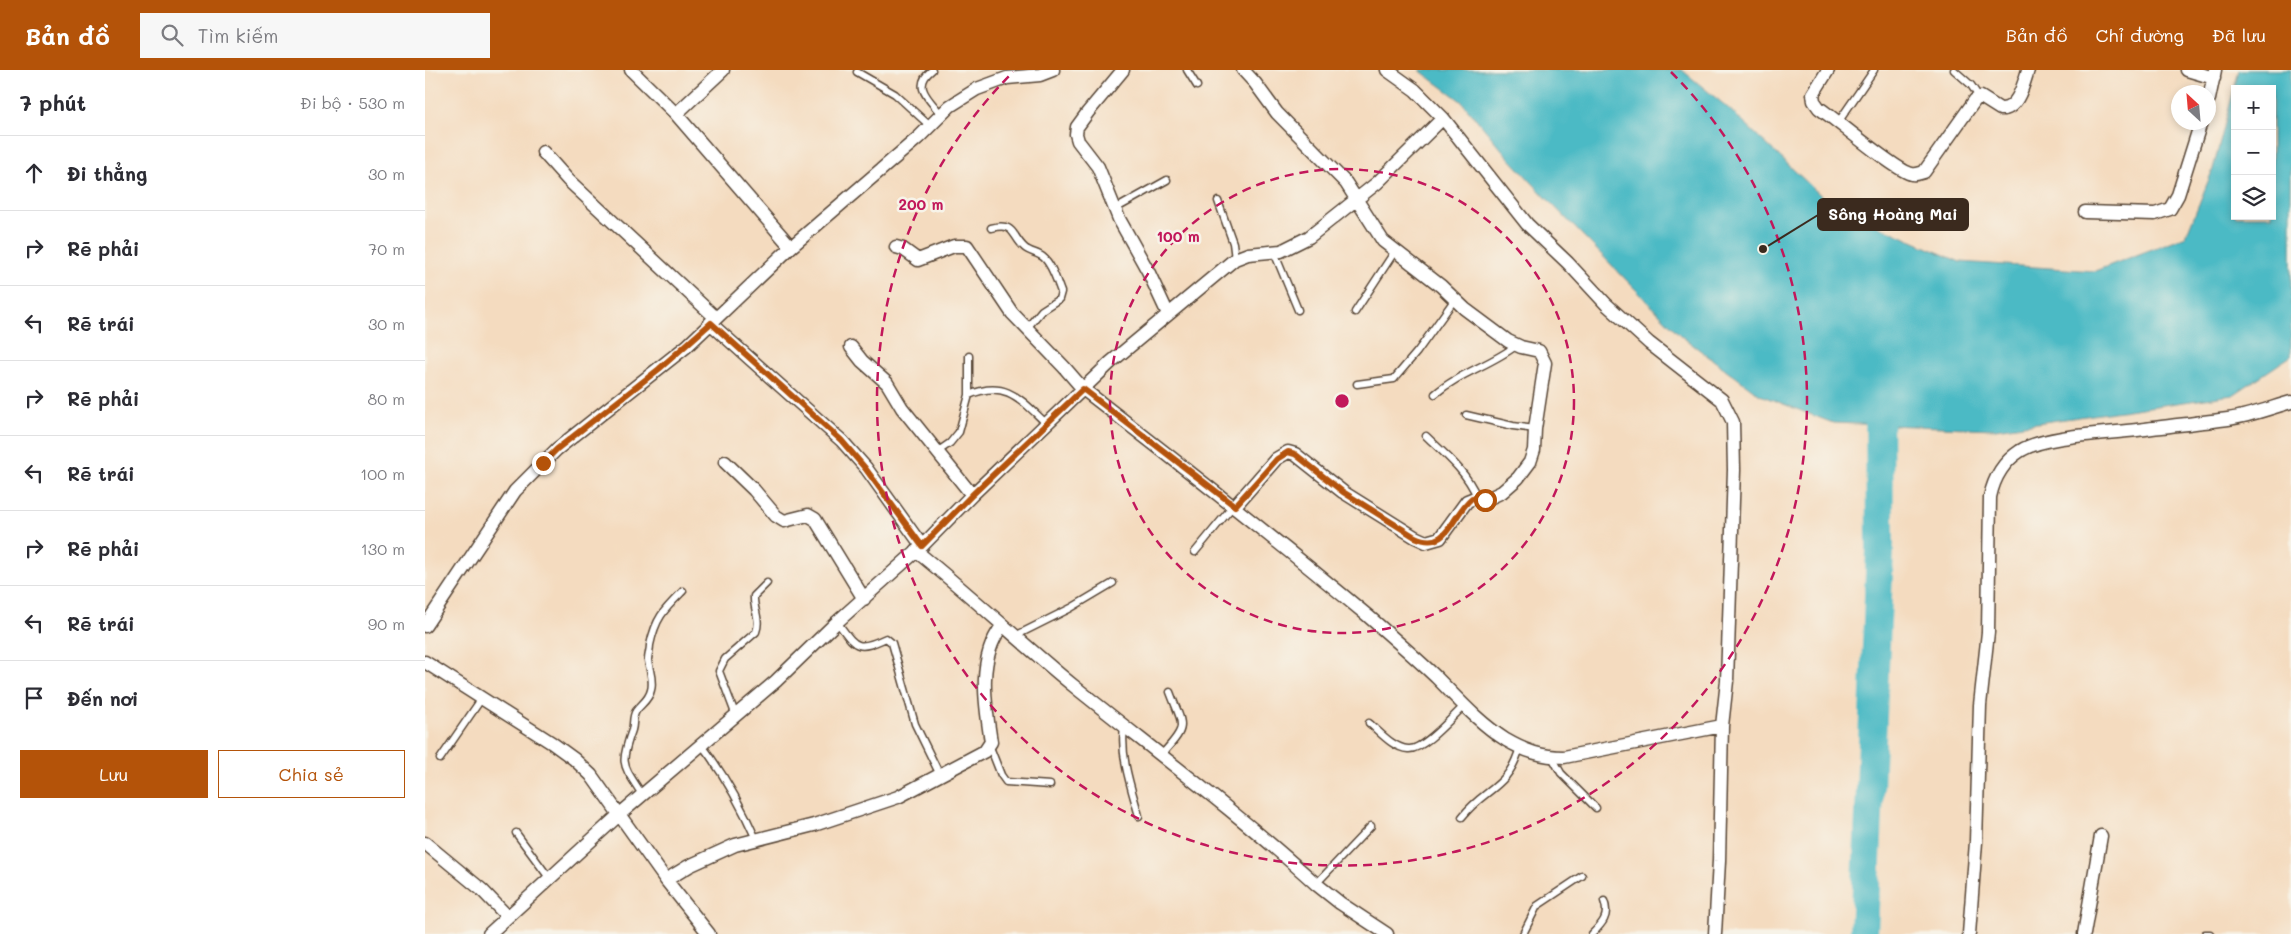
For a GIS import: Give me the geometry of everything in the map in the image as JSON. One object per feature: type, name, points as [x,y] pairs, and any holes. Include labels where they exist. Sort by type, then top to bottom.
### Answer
[{"type":"street","points":[[631,70],[676,114],[716,163],[791,247]]},
{"type":"street","points":[[676,114],[723,70]]},
{"type":"street","points":[[425,626],[515,491],[557,449],[671,358],[791,247],[930,126],[941,114],[964,96],[1007,78],[1039,75],[1053,70]]},
{"type":"street","points":[[1123,70],[1088,112],[1077,127],[1076,134],[1078,141],[1098,167],[1115,209],[1148,271],[1168,314]]},
{"type":"street","points":[[1234,506],[1277,459],[1288,452],[1295,454],[1343,492],[1415,537],[1426,542],[1440,538],[1467,502],[1477,497],[1485,500],[1491,498],[1518,478],[1530,462],[1534,450],[1535,429],[1545,363],[1539,350],[1517,346],[1465,310],[1441,286],[1383,241],[1339,174],[1303,142],[1243,70]]},
{"type":"street","points":[[1387,70],[1415,90],[1443,118],[1527,224],[1568,263],[1606,304],[1649,344],[1721,400],[1733,422],[1734,470],[1727,681],[1722,726],[1715,934]]},
{"type":"street","points":[[1828,70],[1813,94],[1814,101],[1819,108],[1905,171],[1913,174],[1924,172],[1979,97],[2005,110],[2016,100],[2021,92],[2028,70]]},
{"type":"street","points":[[2187,70],[2215,74]]},
{"type":"street","points":[[489,934],[620,814],[808,652],[837,622],[919,549],[972,495],[1083,389],[1168,314],[1235,259],[1248,254],[1281,251],[1309,236],[1377,183],[1443,118]]},
{"type":"street","points":[[2085,212],[2155,214],[2170,209],[2178,195],[2198,130]]},
{"type":"street","points":[[543,152],[568,180],[841,440],[865,468],[919,549],[1002,626],[1162,754],[1316,884],[1340,903],[1387,934]]},
{"type":"street","points":[[896,247],[903,249],[918,260],[954,246],[967,246],[1004,302],[1083,389],[1234,506],[1369,618],[1435,677],[1464,706],[1505,739],[1533,753],[1552,757],[1590,753],[1673,734],[1722,726]]},
{"type":"street","points":[[851,347],[862,361],[887,383],[902,408],[972,495]]},
{"type":"street","points":[[1969,934],[1975,842],[1979,713],[1988,632],[1990,497],[1993,483],[1998,473],[2009,460],[2034,444],[2105,433],[2229,419],[2258,413],[2291,402]]},
{"type":"street","points":[[725,462],[754,490],[776,516],[784,521],[808,515],[815,519],[864,598]]},
{"type":"street","points":[[666,880],[711,855],[755,839],[814,825],[898,797],[990,747],[991,742],[984,689],[990,644],[1002,626]]},
{"type":"street","points":[[425,662],[574,758],[600,785],[666,880],[709,934]]},
{"type":"street","points":[[2084,934],[2101,836]]},
{"type":"street","points":[[425,844],[482,890],[507,916]]},
{"type":"lane","points":[[932,70],[922,79],[921,84],[941,114]]},
{"type":"lane","points":[[1187,70],[1197,86]]},
{"type":"lane","points":[[1839,121],[1874,70]]},
{"type":"lane","points":[[1954,70],[1971,85],[1979,97]]},
{"type":"lane","points":[[857,72],[895,94],[930,126]]},
{"type":"lane","points":[[1115,209],[1167,180]]},
{"type":"lane","points":[[1218,201],[1233,243],[1235,259]]},
{"type":"lane","points":[[991,228],[1002,226],[1009,228],[1016,234],[1025,249],[1045,258],[1061,292],[1059,299],[1042,310],[1027,328]]},
{"type":"lane","points":[[1355,312],[1395,251]]},
{"type":"lane","points":[[1274,252],[1298,310]]},
{"type":"lane","points":[[1357,384],[1394,379],[1422,345],[1455,299]]},
{"type":"lane","points":[[1435,394],[1458,378],[1493,362],[1517,346]]},
{"type":"lane","points":[[937,452],[950,443],[959,432],[969,395],[969,356]]},
{"type":"lane","points":[[969,395],[980,390],[1003,389],[1023,402],[1047,424]]},
{"type":"lane","points":[[1466,415],[1535,429]]},
{"type":"lane","points":[[1426,436],[1463,473],[1473,487],[1477,497]]},
{"type":"lane","points":[[1195,552],[1234,506]]},
{"type":"lane","points":[[736,716],[719,671],[725,660],[756,632],[759,625],[753,604],[754,596],[767,583]]},
{"type":"lane","points":[[1014,637],[1071,608],[1113,583]]},
{"type":"lane","points":[[643,796],[623,760],[624,750],[632,729],[633,716],[646,701],[652,689],[648,658],[654,626],[663,611],[683,591]]},
{"type":"lane","points":[[837,622],[858,646],[864,647],[886,638],[891,643],[915,724],[940,774]]},
{"type":"lane","points":[[1162,754],[1181,730],[1182,722],[1171,692]]},
{"type":"lane","points":[[441,759],[482,698]]},
{"type":"lane","points":[[1369,723],[1394,744],[1409,750],[1429,739],[1464,706]]},
{"type":"lane","points":[[1125,725],[1123,747],[1139,816]]},
{"type":"lane","points":[[701,744],[725,777],[742,808],[755,839]]},
{"type":"lane","points":[[990,747],[994,753],[1001,776],[1007,782],[1050,785]]},
{"type":"lane","points":[[1462,817],[1470,806],[1503,781],[1516,761],[1520,747]]},
{"type":"lane","points":[[1552,757],[1561,773],[1596,808]]},
{"type":"lane","points":[[1316,884],[1371,826]]},
{"type":"lane","points":[[516,833],[550,879]]},
{"type":"lane","points":[[1523,934],[1537,906],[1582,876]]},
{"type":"lane","points":[[1592,934],[1607,912],[1604,902]]},
{"type":"lane","points":[[2205,934],[2210,934]]},
{"type":"water","points":[[1419,70],[1682,70],[1727,107],[1831,205],[1960,262],[2095,271],[2186,236],[2213,169],[2231,100],[2231,220],[2276,220],[2276,85],[2235,85],[2239,70],[2291,70],[2291,356],[2233,395],[1995,429],[1833,423],[1760,395],[1681,336],[1509,158],[1461,101]]},
{"type":"waterway","points":[[1864,934],[1880,549],[1879,388]]},
{"type":"place","name":"Sông Hoàng Mai","points":[[1763,249]]},
{"type":"route","points":[[543,463],[557,449],[687,346],[711,323],[785,392],[841,440],[865,468],[922,546],[972,495],[1083,389],[1235,506],[1277,459],[1288,452],[1295,454],[1343,492],[1426,542],[1433,542],[1440,538],[1472,498],[1477,497],[1485,500]]}]
